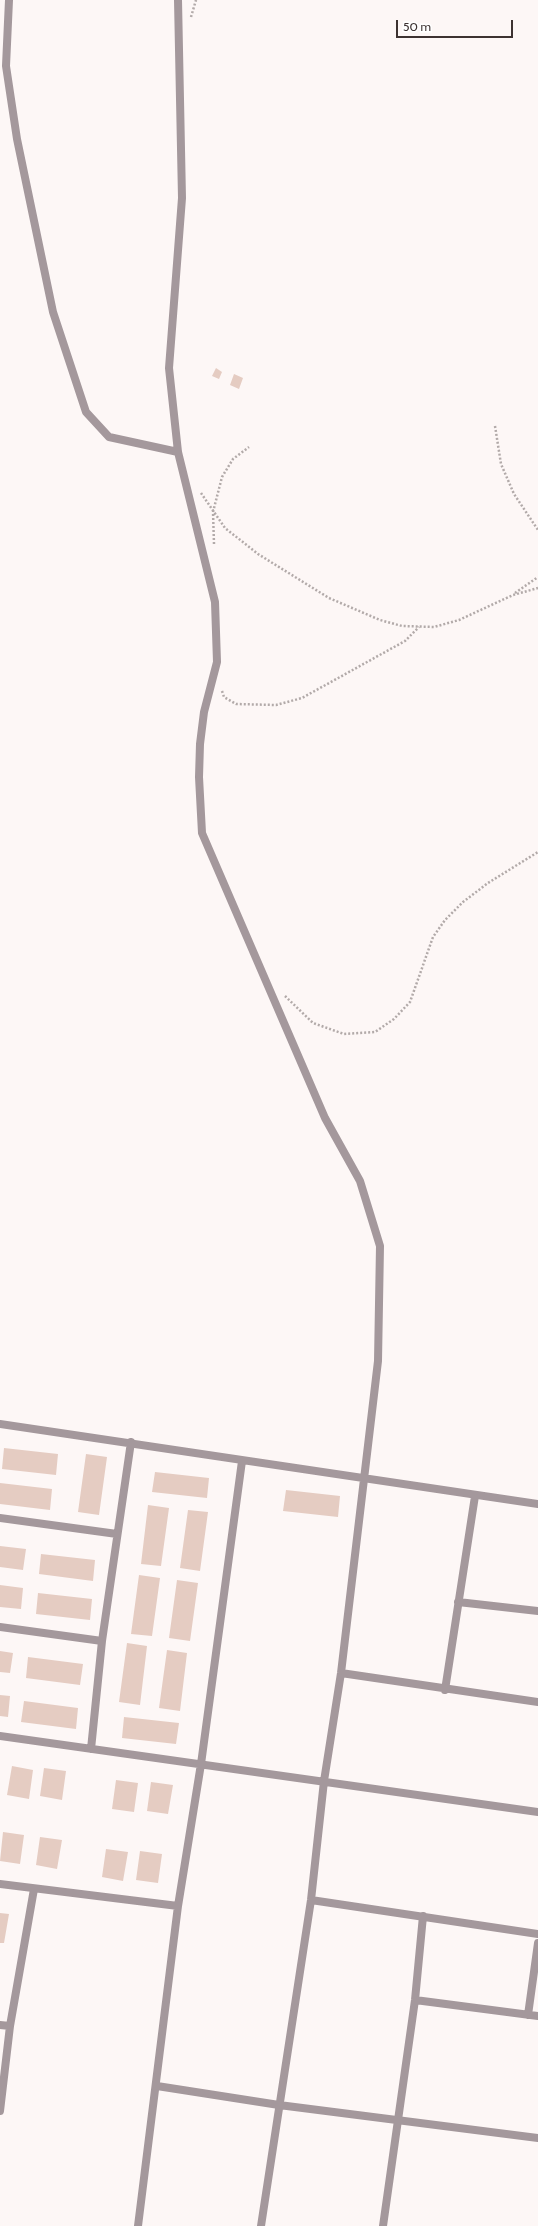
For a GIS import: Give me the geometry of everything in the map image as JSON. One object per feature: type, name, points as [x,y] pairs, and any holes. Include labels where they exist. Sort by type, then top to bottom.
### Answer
[{"type":"street","points":[[9,0],[6,66],[16,139],[53,312],[86,412],[109,437],[178,452]]},
{"type":"street","points":[[178,0],[182,198],[169,368],[178,452],[215,602],[217,662],[204,712],[200,744],[199,777],[202,833],[325,1118],[360,1181],[380,1246],[378,1361],[341,1673],[324,1781],[311,1900],[261,2226]]},
{"type":"street","points":[[0,1424],[131,1442],[242,1461],[538,1504]]},
{"type":"street","points":[[91,1749],[102,1641],[116,1534],[131,1442]]},
{"type":"street","points":[[138,2226],[157,2086],[178,1906],[201,1764],[242,1461]]},
{"type":"street","points":[[445,1690],[475,1496]]},
{"type":"street","points":[[0,1518],[116,1534]]},
{"type":"street","points":[[458,1602],[538,1611]]},
{"type":"street","points":[[0,1627],[102,1641]]},
{"type":"street","points":[[341,1673],[445,1690],[538,1702]]},
{"type":"street","points":[[0,1736],[538,1812]]},
{"type":"street","points":[[0,1884],[34,1890],[178,1906]]},
{"type":"street","points":[[0,2111],[10,2026],[34,1890]]},
{"type":"street","points":[[311,1900],[538,1934]]},
{"type":"street","points":[[383,2226],[415,2000],[423,1916]]},
{"type":"street","points":[[528,2014],[538,1943]]},
{"type":"street","points":[[415,2000],[538,2016]]},
{"type":"street","points":[[0,2025],[10,2026]]},
{"type":"street","points":[[157,2086],[279,2105],[538,2138]]},
{"type":"path","points":[[495,426],[501,464],[514,494],[538,530]]},
{"type":"path","points":[[214,550],[213,512],[222,477],[233,459],[249,447]]},
{"type":"path","points":[[198,487],[213,512],[225,528],[258,554],[329,598],[380,620],[402,626],[434,627],[459,620],[513,595],[538,588]]},
{"type":"path","points":[[513,595],[538,577]]},
{"type":"path","points":[[222,690],[224,697],[236,704],[276,705],[302,698],[405,641],[419,627]]},
{"type":"path","points":[[281,992],[313,1023],[344,1034],[374,1032],[394,1019],[410,1002],[434,936],[445,920],[463,902],[488,883],[538,852]]},
{"type":"building","points":[[216,368],[222,372],[219,379],[212,376]]},
{"type":"building","points":[[234,374],[243,378],[239,389],[230,385]]},
{"type":"building","points":[[4,1448],[58,1454],[56,1475],[2,1469]]},
{"type":"building","points":[[86,1454],[107,1457],[99,1515],[78,1512]]},
{"type":"building","points":[[155,1472],[209,1478],[207,1498],[152,1492]]},
{"type":"building","points":[[0,1483],[52,1489],[50,1510],[0,1504]]},
{"type":"building","points":[[286,1490],[340,1496],[338,1517],[283,1511]]},
{"type":"building","points":[[148,1505],[169,1508],[161,1566],[141,1564]]},
{"type":"building","points":[[188,1510],[208,1512],[200,1571],[180,1568]]},
{"type":"building","points":[[0,1546],[26,1549],[23,1570],[0,1567]]},
{"type":"building","points":[[41,1554],[95,1560],[93,1581],[39,1574]]},
{"type":"building","points":[[139,1575],[160,1578],[152,1636],[131,1634]]},
{"type":"building","points":[[177,1580],[198,1583],[190,1641],[169,1638]]},
{"type":"building","points":[[0,1585],[23,1588],[21,1609],[0,1607]]},
{"type":"building","points":[[38,1593],[92,1599],[90,1620],[36,1614]]},
{"type":"building","points":[[127,1643],[147,1646],[140,1705],[119,1702]]},
{"type":"building","points":[[167,1650],[187,1653],[180,1711],[159,1708]]},
{"type":"building","points":[[0,1651],[13,1653],[10,1673],[0,1672]]},
{"type":"building","points":[[28,1657],[83,1664],[80,1685],[26,1678]]},
{"type":"building","points":[[0,1695],[10,1696],[8,1717],[0,1716]]},
{"type":"building","points":[[24,1701],[78,1708],[76,1729],[21,1722]]},
{"type":"building","points":[[124,1717],[179,1723],[176,1744],[122,1738]]},
{"type":"building","points":[[12,1766],[33,1770],[29,1799],[7,1795]]},
{"type":"building","points":[[44,1768],[66,1771],[62,1800],[40,1796]]},
{"type":"building","points":[[116,1780],[138,1783],[134,1812],[112,1809]]},
{"type":"building","points":[[151,1782],[173,1785],[168,1814],[147,1811]]},
{"type":"building","points":[[3,1832],[24,1835],[20,1864],[0,1861]]},
{"type":"building","points":[[40,1837],[62,1840],[57,1869],[36,1865]]},
{"type":"building","points":[[106,1849],[128,1852],[123,1881],[102,1877]]},
{"type":"building","points":[[140,1851],[162,1854],[158,1883],[136,1880]]},
{"type":"building","points":[[0,1913],[9,1914],[4,1943],[0,1943]]}]
